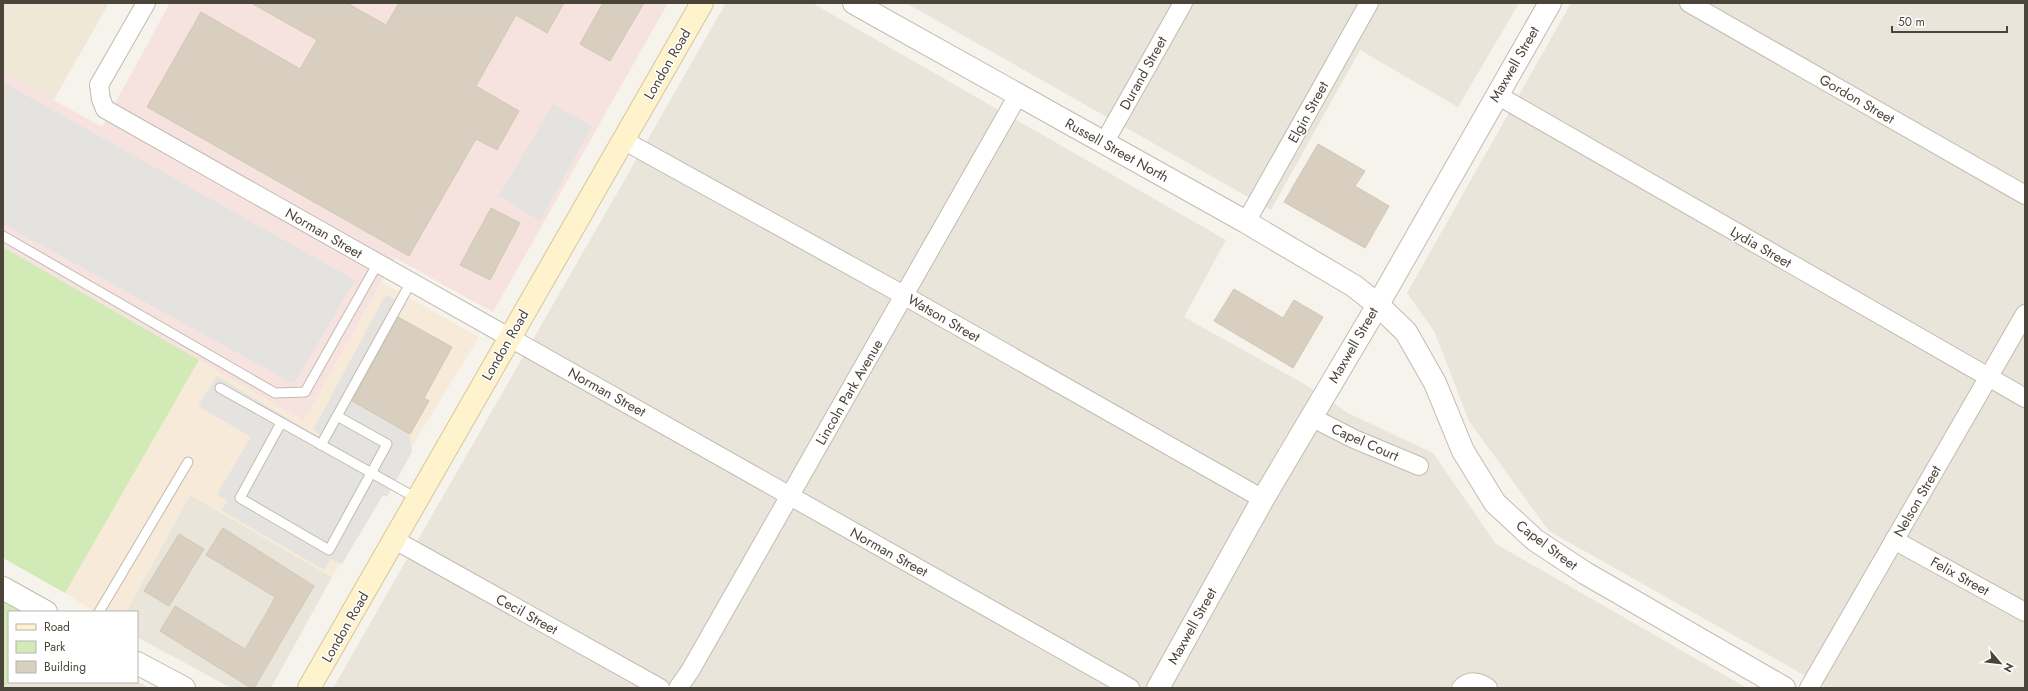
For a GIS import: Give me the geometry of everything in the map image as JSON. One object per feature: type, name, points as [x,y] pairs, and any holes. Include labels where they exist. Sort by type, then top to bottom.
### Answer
[{"type":"main road","name":"London Road","points":[[309,688],[395,540],[622,140],[702,3]]},
{"type":"street","name":"Norman Street","points":[[146,3],[100,85],[101,99],[105,109],[1130,688]]},
{"type":"street","name":"Russell Street North","points":[[854,3],[1246,222],[1354,286],[1377,304]]},
{"type":"street","name":"Durand Street","points":[[1104,143],[1183,3]]},
{"type":"street","name":"Elgin Street","points":[[1246,222],[1369,3]]},
{"type":"street","name":"Maxwell Street","points":[[1158,688],[1263,499],[1550,3]]},
{"type":"street","name":"Gordon Street","points":[[1688,3],[2025,196]]},
{"type":"street","name":"Lincoln Park Avenue","points":[[678,688],[690,671],[1018,95]]},
{"type":"street","name":"Lydia Street","points":[[1497,95],[2025,398]]},
{"type":"street","name":"Watson Street","points":[[622,140],[904,295],[1263,499]]},
{"type":"street","name":"Capel Street","points":[[1377,304],[1406,332],[1435,383],[1463,451],[1495,503],[1535,540],[1585,573],[1784,688]]},
{"type":"street","name":"Nelson Street","points":[[1809,688],[2025,314]]},
{"type":"street","name":"Capel Court","points":[[1311,417],[1354,439],[1419,466]]},
{"type":"street","name":"Cecil Street","points":[[395,540],[660,688]]},
{"type":"street","name":"Felix Street","points":[[1894,540],[2025,612]]},
{"type":"street","points":[[3,588],[44,611]]},
{"type":"street","points":[[138,664],[184,688]]},
{"type":"street","points":[[1461,688],[1467,683],[1475,682],[1488,688]]},
{"type":"lane","points":[[3,236],[275,393],[305,392],[378,263]]},
{"type":"lane","points":[[321,445],[410,282]]},
{"type":"lane","points":[[220,388],[418,499]]},
{"type":"lane","points":[[281,422],[240,498],[329,550],[388,444],[337,416]]},
{"type":"lane","points":[[100,611],[188,462]]},
{"type":"shaded area","points":[[3,3],[109,3],[53,101],[3,72]]},
{"type":"shaded area","points":[[170,3],[668,3],[493,312],[395,258],[304,421],[3,247],[3,72],[102,127]]},
{"type":"shaded area","points":[[726,3],[812,3],[1226,240],[1184,317],[1301,382],[1348,413],[1433,453],[1496,544],[1747,688],[333,688]]},
{"type":"shaded area","points":[[906,3],[1519,3],[1458,107],[1360,50],[1271,210]]},
{"type":"shaded area","points":[[1571,3],[2025,3],[2025,688],[1827,688],[1549,531],[1469,421],[1434,331],[1407,293]]},
{"type":"shaded area","points":[[3,82],[355,280],[294,384],[3,224]]},
{"type":"shaded area","points":[[553,104],[592,126],[540,221],[499,196]]},
{"type":"shaded area","points":[[382,282],[479,337],[332,577],[190,495],[127,611],[93,611],[65,593],[199,360],[304,421]]},
{"type":"shaded area","points":[[387,295],[406,305],[396,316],[349,399],[410,434],[412,452],[387,497],[383,495],[342,564],[331,559],[324,570],[221,510],[228,501],[217,494],[251,437],[198,406],[217,376],[319,437],[320,434],[313,430]]},
{"type":"shaded area","points":[[190,495],[332,577],[271,688],[231,688],[138,638],[138,611],[127,611]]},
{"type":"shaded area","points":[[8,682],[138,683],[138,682],[149,688],[5,688]]},
{"type":"green space","points":[[3,247],[199,360],[65,593],[3,558]]},
{"type":"green space","points":[[3,587],[44,611],[8,611],[8,682],[5,688],[3,688]]},
{"type":"building","points":[[251,3],[347,3],[386,25],[399,3],[564,3],[547,33],[516,15],[476,86],[519,111],[497,150],[476,139],[409,256],[147,107],[201,12],[300,69],[317,40]]},
{"type":"building","points":[[603,3],[644,3],[610,61],[580,44]]},
{"type":"building","points":[[1318,144],[1365,171],[1355,186],[1389,206],[1365,248],[1284,202]]},
{"type":"building","points":[[491,208],[520,223],[490,280],[460,265]]},
{"type":"building","points":[[1234,289],[1283,318],[1294,300],[1323,317],[1293,368],[1214,321]]},
{"type":"building","points":[[398,317],[452,347],[424,398],[429,401],[410,434],[352,401]]},
{"type":"building","points":[[223,528],[314,586],[254,688],[251,688],[160,631],[175,606],[245,649],[275,597],[206,555]]},
{"type":"building","points":[[179,534],[204,549],[169,606],[144,591]]}]
